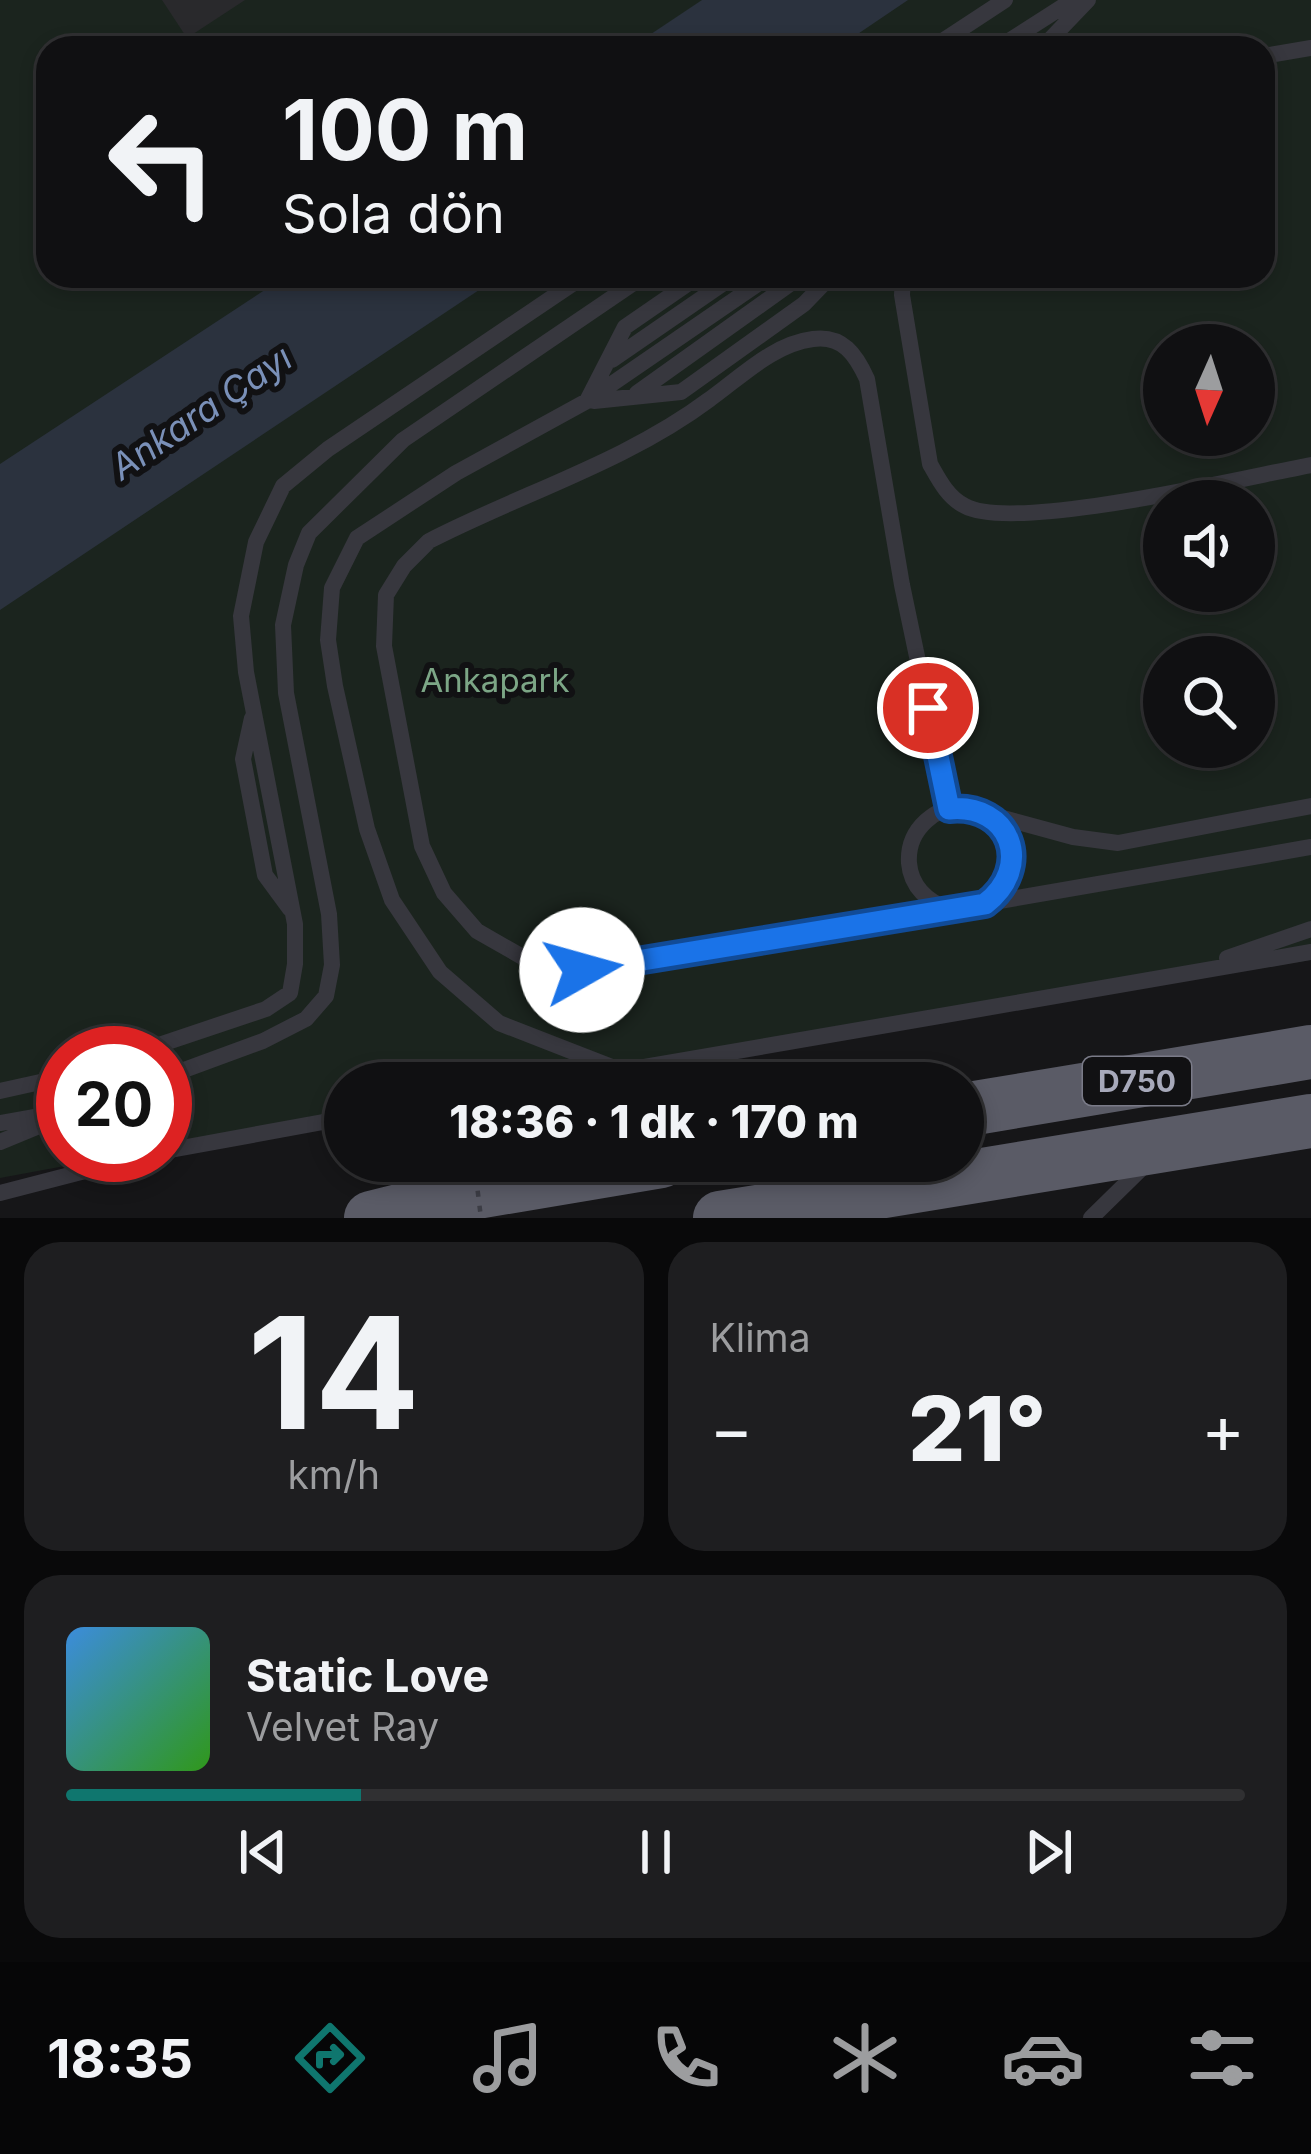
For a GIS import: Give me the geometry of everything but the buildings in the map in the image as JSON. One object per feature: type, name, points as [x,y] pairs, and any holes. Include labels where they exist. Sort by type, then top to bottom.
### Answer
[{"type":"highway","name":"D750","points":[[984,1106],[1311,1052]]},
{"type":"highway","name":"D750","points":[[720,1218],[1311,1121]]},
{"type":"highway","points":[[371,1218],[536,1182]]},
{"type":"lane","points":[[950,36],[1005,0]]},
{"type":"lane","points":[[1017,36],[1073,0]]},
{"type":"lane","points":[[1054,36],[1088,0]]},
{"type":"lane","points":[[1030,36],[1047,17]]},
{"type":"lane","points":[[1275,54],[1311,48]]},
{"type":"lane","points":[[192,1034],[266,1009],[290,993],[295,964],[293,914],[253,711],[241,616],[256,542],[284,486],[328,448],[566,288]]},
{"type":"lane","points":[[192,1067],[307,1019],[326,996],[332,965],[328,914],[286,693],[283,625],[296,565],[309,533],[403,440],[626,288]]},
{"type":"lane","points":[[587,401],[625,327],[682,288]]},
{"type":"lane","points":[[606,364],[717,288]]},
{"type":"lane","points":[[599,1062],[499,1023],[440,972],[392,900],[368,829],[328,640],[332,587],[357,538],[456,473],[587,401],[752,288]]},
{"type":"lane","points":[[631,397],[784,288]]},
{"type":"lane","points":[[587,401],[681,392],[819,288]]},
{"type":"lane","points":[[902,288],[930,464],[944,488],[964,506],[992,514],[1073,509],[1311,465]]},
{"type":"lane","points":[[949,809],[902,585],[867,379],[858,358],[833,340],[813,339],[775,351],[675,426],[429,541],[404,566],[386,596],[384,646],[422,846],[444,892],[477,931],[533,963],[582,970],[642,963],[1311,847]]},
{"type":"lane","points":[[951,910],[915,885],[908,854],[921,825],[949,809],[1118,843],[1311,806]]},
{"type":"lane","points":[[981,812],[1005,833],[1012,865],[998,894],[985,904]]},
{"type":"lane","points":[[1180,975],[1311,928]]},
{"type":"lane","points":[[674,1062],[1311,952]]},
{"type":"lane","points":[[0,1090],[36,1083]]},
{"type":"lane","points":[[0,1123],[36,1118]]},
{"type":"lane","points":[[192,1146],[324,1122]]},
{"type":"lane","points":[[0,1142],[36,1126]]},
{"type":"lane","points":[[1091,1218],[1168,1144]]},
{"type":"lane","points":[[0,1193],[43,1182]]},
{"type":"path","points":[[477,1182],[482,1218]]},
{"type":"green space","name":"Ankapark","points":[[0,0],[1311,0],[1311,960],[691,1062],[324,1062],[324,1122],[192,1144],[192,1026],[36,1026],[36,1171],[0,1178]]},
{"type":"water","points":[[702,0],[908,0],[855,36],[648,36]]},
{"type":"water","name":"Ankara Çayı","points":[[268,288],[482,288],[0,610],[0,464]]},
{"type":"route","points":[[582,970],[985,904],[1007,880],[1011,848],[995,820],[965,808],[949,809],[928,708]]}]
